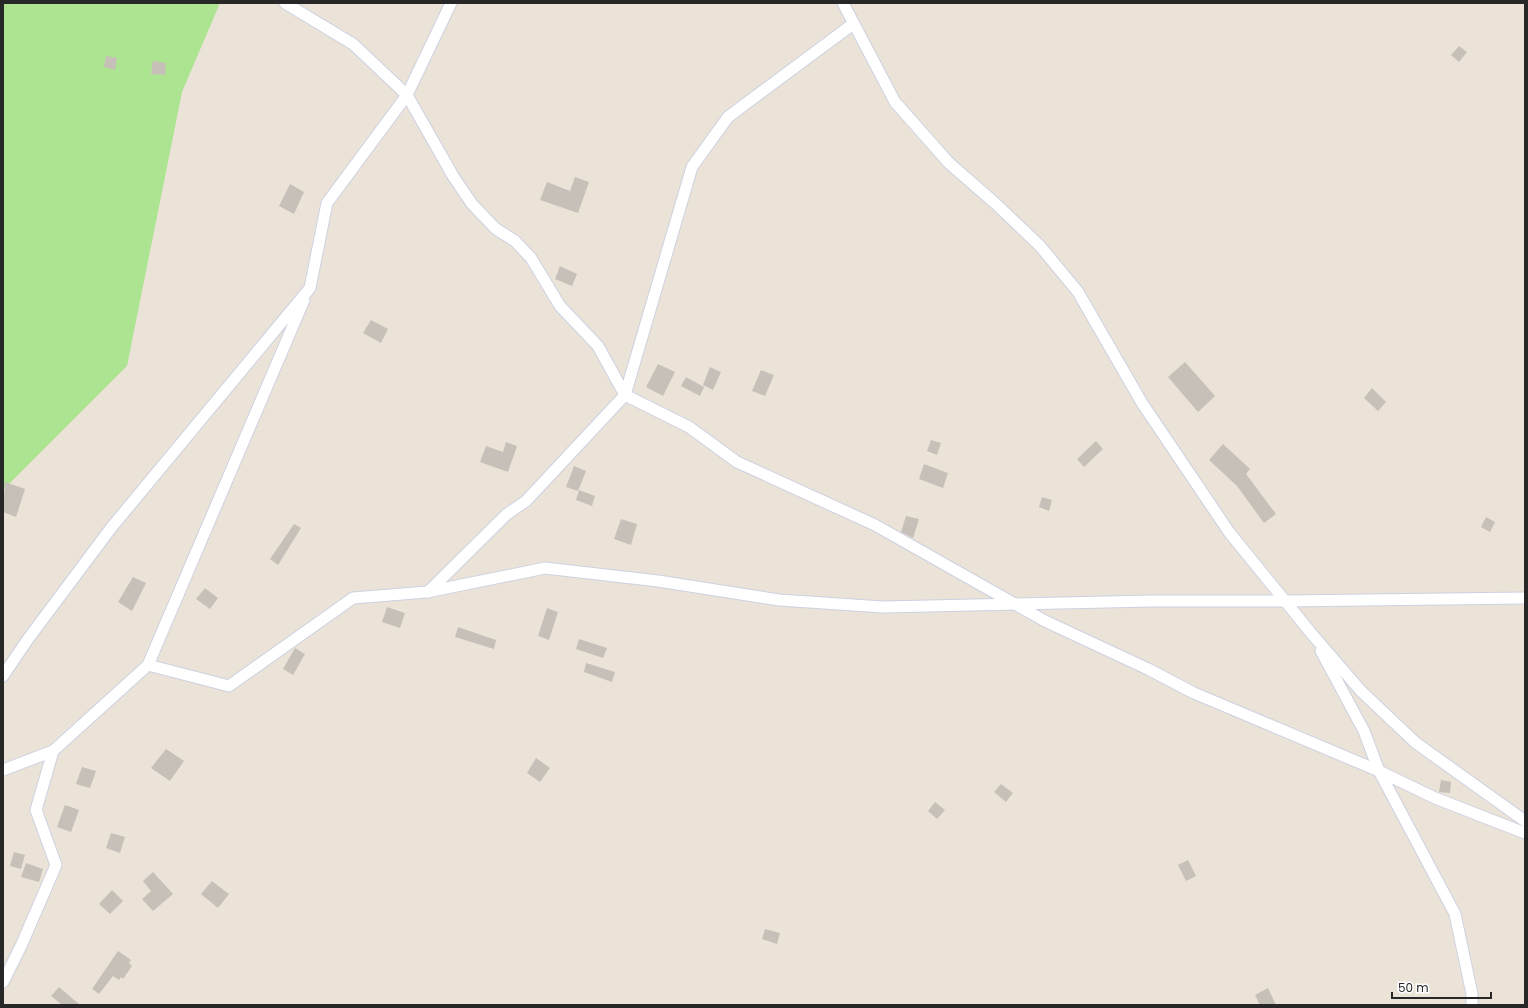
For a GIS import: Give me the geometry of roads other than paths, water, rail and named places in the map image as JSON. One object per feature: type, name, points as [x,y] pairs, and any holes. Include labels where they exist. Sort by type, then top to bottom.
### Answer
[{"type":"street","points":[[285,3],[353,44],[407,95],[453,176],[468,199],[496,229],[515,241],[531,258],[560,306],[598,346],[625,395],[689,427],[737,462],[875,525],[1045,621],[1117,654],[1194,693],[1379,771],[1435,798],[1525,833]]},
{"type":"street","points":[[3,770],[53,751],[148,665],[310,288],[327,203],[407,95],[451,3]]},
{"type":"street","points":[[843,3],[895,102],[949,163],[996,204],[1040,246],[1078,292],[1142,403],[1229,532],[1311,633],[1361,691],[1416,743],[1525,821]]},
{"type":"street","points":[[427,592],[507,514],[526,501],[625,395],[692,167],[728,117],[853,24]]},
{"type":"street","points":[[3,676],[28,639],[111,528],[310,288]]},
{"type":"street","points":[[148,665],[229,686],[353,598],[427,592],[544,568],[658,581],[780,600],[883,607],[1152,601],[1525,598]]},
{"type":"street","points":[[1311,633],[1364,731],[1379,771],[1455,914],[1472,994],[1472,1005]]},
{"type":"street","points":[[3,982],[22,946],[56,865],[36,810],[53,751]]}]
